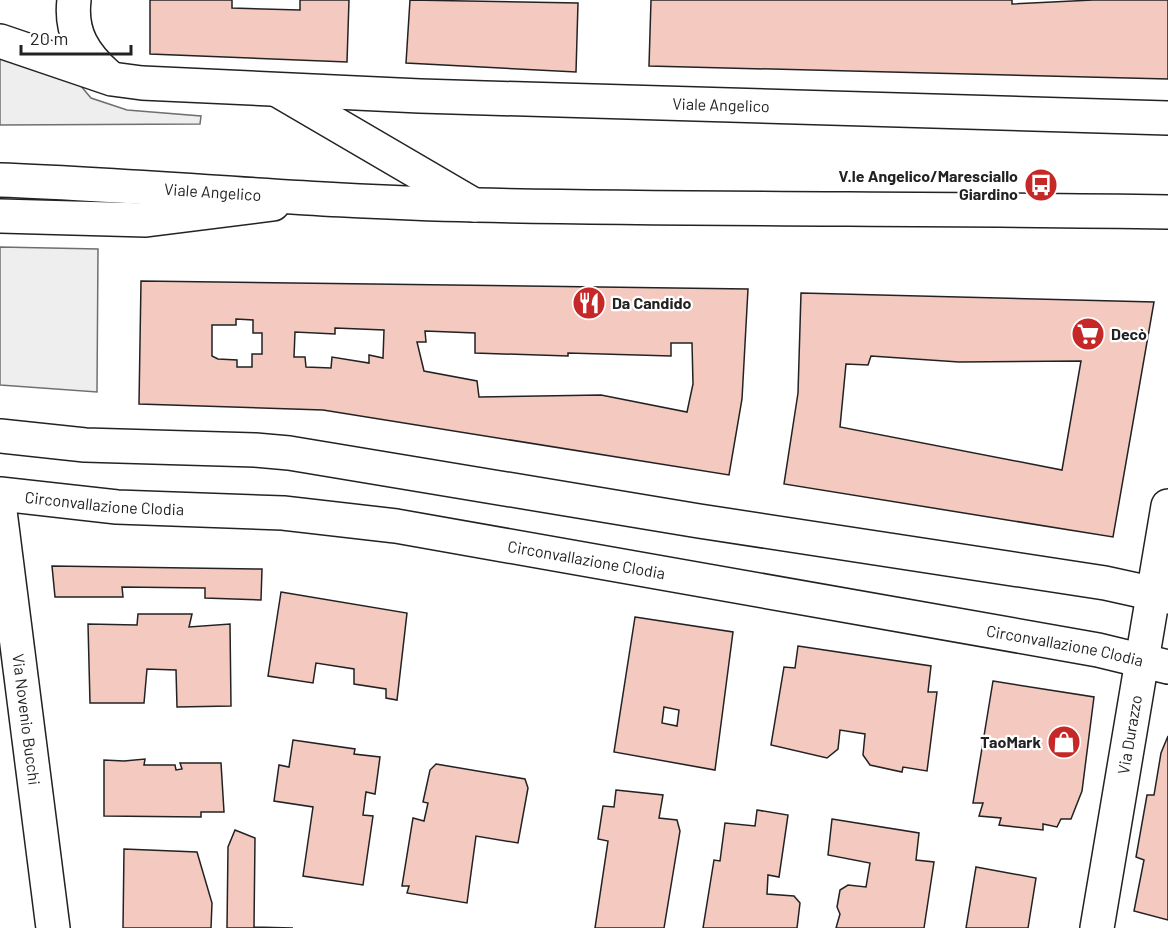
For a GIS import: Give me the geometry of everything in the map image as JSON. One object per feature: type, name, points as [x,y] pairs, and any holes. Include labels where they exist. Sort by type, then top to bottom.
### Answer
[{"type":"street","points":[[74,0],[73,22],[83,51],[112,79]]},
{"type":"street","name":"Viale Angelico","points":[[0,41],[112,79],[173,85],[420,96],[1168,118]]},
{"type":"street","name":"Viale Angelico","points":[[274,88],[474,205]]},
{"type":"street","name":"Viale Angelico","points":[[0,180],[315,199],[474,205],[1168,212]]},
{"type":"street","name":"Viale Angelico","points":[[0,216],[146,219],[315,199]]},
{"type":"street","points":[[0,436],[85,445],[289,453],[699,521],[1105,583],[1161,595]]},
{"type":"street","name":"Circonvallazione Clodia","points":[[0,494],[106,506],[283,513],[396,526],[1098,650],[1155,664]]},
{"type":"street","name":"Via Durazzo","points":[[1097,928],[1155,664],[1168,506]]},
{"type":"street","name":"Via Novenio Bucchi","points":[[0,511],[53,928]]},
{"type":"shaded area","points":[[0,55],[75,79],[91,98],[127,110],[201,116],[200,124],[0,125]]},
{"type":"shaded area","points":[[0,247],[98,249],[97,392],[0,385]]},
{"type":"building","points":[[150,0],[232,0],[232,8],[300,10],[300,0],[349,0],[347,62],[150,54]]},
{"type":"building","points":[[410,0],[578,3],[576,72],[406,63]]},
{"type":"building","points":[[651,0],[1012,0],[1012,4],[1093,0],[1168,0],[1168,79],[649,66]]},
{"type":"building","points":[[141,281],[748,289],[742,399],[729,475],[323,410],[139,404]],"holes":[[[236,319],[253,320],[253,333],[262,333],[262,354],[252,354],[252,367],[237,367],[237,360],[218,359],[212,356],[212,325],[236,325]],[[335,328],[384,330],[383,358],[369,355],[369,363],[332,357],[331,368],[306,367],[305,357],[294,357],[295,332],[335,334]],[[425,331],[475,333],[475,353],[568,356],[568,353],[671,356],[671,343],[692,343],[693,384],[687,412],[601,395],[479,397],[477,381],[424,371],[417,342],[426,342]]]},
{"type":"building","points":[[801,293],[1154,302],[1113,537],[784,484],[798,393]],"holes":[[[871,356],[959,362],[1081,361],[1062,470],[840,427],[846,364],[868,365]]]},
{"type":"building","points":[[52,566],[262,569],[261,600],[205,598],[205,588],[122,587],[123,597],[55,597]]},
{"type":"building","points":[[281,592],[407,613],[397,700],[386,698],[386,689],[354,684],[354,669],[316,663],[313,683],[268,676]]},
{"type":"building","points":[[138,614],[192,614],[189,627],[230,624],[231,706],[177,707],[176,670],[147,669],[144,703],[90,703],[88,624],[137,625]]},
{"type":"building","points":[[635,617],[733,632],[715,770],[614,752]],"holes":[[[664,707],[679,710],[677,726],[662,723]]]},
{"type":"building","points":[[798,646],[931,666],[928,692],[937,692],[927,771],[903,767],[902,772],[870,765],[863,755],[865,734],[840,730],[838,749],[827,758],[771,745],[784,667],[795,668]]},
{"type":"building","points":[[993,681],[1094,697],[1082,791],[1071,819],[1061,819],[1057,827],[1043,824],[1043,830],[999,825],[1001,818],[979,816],[983,803],[973,803]]},
{"type":"building","points":[[1168,736],[1168,920],[1134,911],[1144,860],[1136,857],[1147,795],[1154,795],[1161,753]]},
{"type":"building","points":[[293,740],[355,749],[354,754],[380,757],[375,794],[366,792],[363,815],[373,816],[363,885],[303,876],[313,807],[274,801],[279,765],[289,767]]},
{"type":"building","points":[[145,759],[144,765],[175,765],[176,770],[182,769],[180,763],[221,763],[224,812],[201,812],[201,817],[104,816],[104,760]]},
{"type":"building","points":[[436,764],[525,779],[528,788],[518,843],[476,836],[467,903],[407,893],[409,886],[402,886],[413,818],[424,821],[428,803],[423,802],[430,770]]},
{"type":"building","points":[[616,790],[663,795],[659,818],[677,820],[680,831],[664,928],[595,928],[608,841],[598,839],[603,806],[614,807]]},
{"type":"building","points":[[757,810],[788,815],[779,877],[768,875],[767,894],[794,896],[800,903],[797,928],[703,928],[714,860],[720,861],[725,823],[755,826]]},
{"type":"building","points":[[832,819],[919,833],[916,860],[934,862],[924,928],[836,928],[840,914],[837,907],[840,890],[848,885],[866,887],[870,863],[828,855]]},
{"type":"building","points":[[235,830],[255,838],[254,927],[293,928],[227,928],[228,847]]},
{"type":"building","points":[[124,849],[197,852],[212,903],[211,928],[123,928]]},
{"type":"building","points":[[976,867],[1036,878],[1028,928],[966,928]]},
{"type":"place","name":"V.le Angelico/Maresciallo Giardino","points":[[1041,185]]},
{"type":"place","name":"Da Candido","points":[[589,303]]},
{"type":"place","name":"Decò","points":[[1088,334]]},
{"type":"place","name":"TaoMark","points":[[1064,742]]}]
